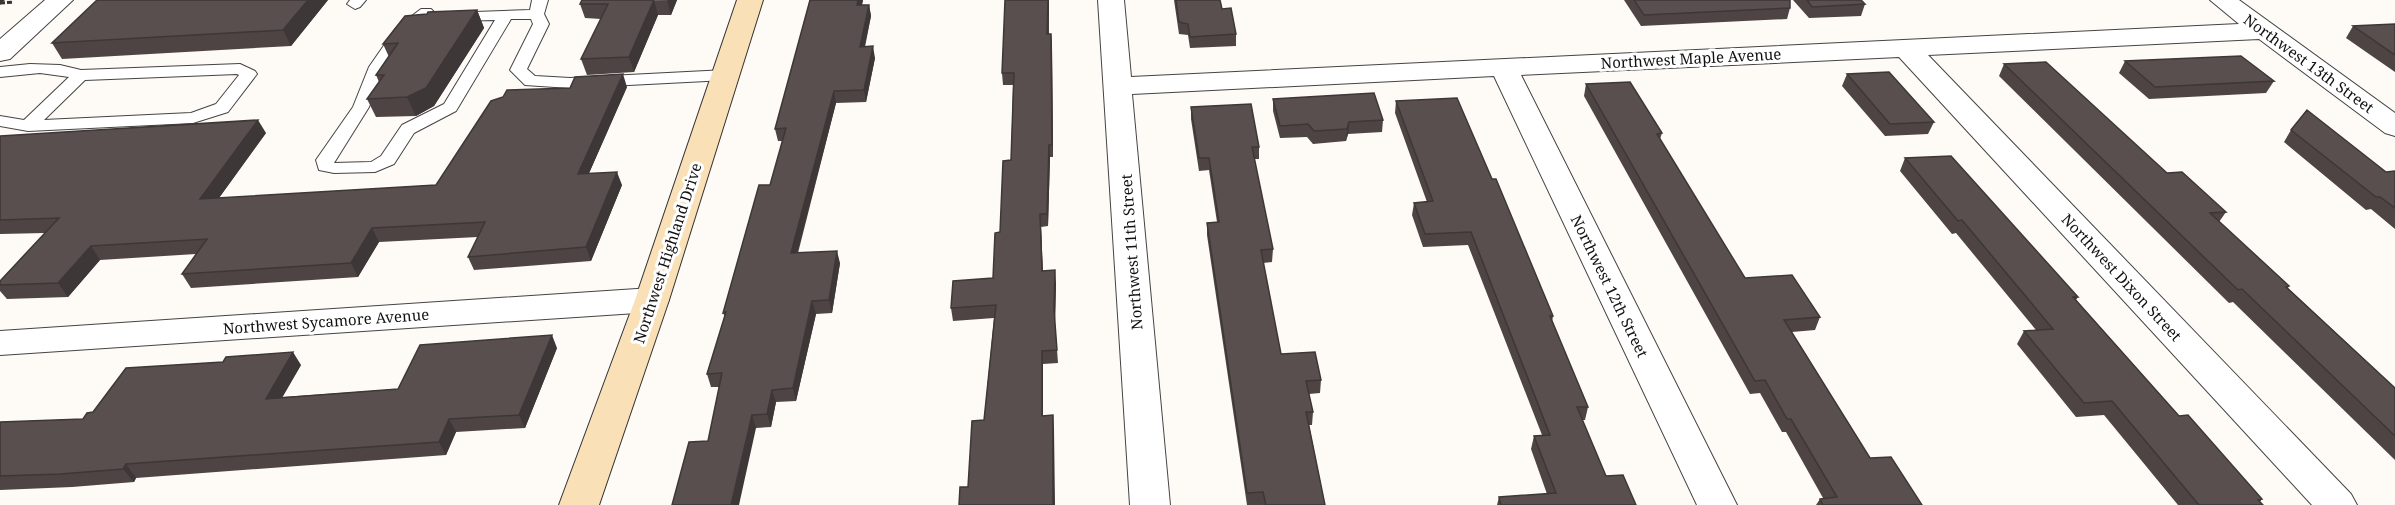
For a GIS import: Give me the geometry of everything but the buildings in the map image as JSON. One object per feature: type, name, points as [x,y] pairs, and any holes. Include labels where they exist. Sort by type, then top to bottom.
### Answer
[{"type":"main road","name":"Northwest Highland Drive","points":[[579,505],[652,300],[750,0]]},
{"type":"street","points":[[0,53],[60,0]]},
{"type":"street","name":"Northwest 11th Street","points":[[1111,0],[1150,505]]},
{"type":"street","name":"Northwest 13th Street","points":[[2223,0],[2395,127]]},
{"type":"street","name":"Northwest Maple Avenue","points":[[1118,86],[2265,31]]},
{"type":"street","name":"Northwest Dixon Street","points":[[1906,48],[2337,505]]},
{"type":"street","name":"Northwest 12th Street","points":[[1503,67],[1717,505]]},
{"type":"street","name":"Northwest Sycamore Avenue","points":[[0,343],[652,300]]},
{"type":"lane","points":[[429,6],[429,17],[506,15],[538,7],[541,24],[518,70],[531,81],[570,83],[726,75]]},
{"type":"lane","points":[[429,6],[402,31],[377,66],[361,107],[325,160],[326,166],[334,168],[375,167],[388,160],[408,129],[450,107],[506,15]]},
{"type":"lane","points":[[0,72],[28,68],[60,68],[81,75],[240,69],[249,74],[222,108],[194,118],[28,126],[0,121]]},
{"type":"lane","points":[[28,126],[81,75]]},
{"type":"path","points":[[0,3],[20,2]]}]
